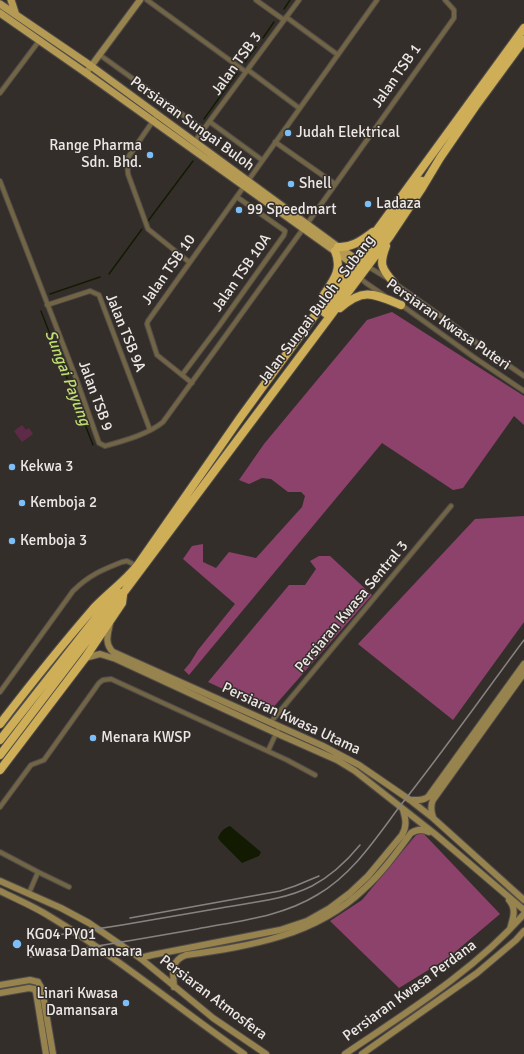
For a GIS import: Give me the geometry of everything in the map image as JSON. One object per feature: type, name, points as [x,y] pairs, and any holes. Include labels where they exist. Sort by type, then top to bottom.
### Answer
[{"type":"highway","name":"Jalan Sungai Buloh - Subang","points":[[0,755],[106,610],[294,345],[359,263],[378,228],[524,28]]},
{"type":"highway","name":"Jalan Sungai Buloh - Subang","points":[[359,263],[390,236],[440,158],[524,40]]},
{"type":"highway","points":[[217,452],[223,448],[350,279],[358,274],[359,263],[440,158]]},
{"type":"highway","points":[[294,345],[296,337],[335,277],[338,268],[336,249],[348,247],[359,242],[378,228]]},
{"type":"highway","points":[[390,236],[381,264],[384,271],[394,283]]},
{"type":"highway","name":"Jalan Sungai Buloh - Subang","points":[[0,740],[106,610],[124,592],[329,317],[358,274]]},
{"type":"highway","points":[[329,317],[348,301],[368,294],[376,295],[401,305]]},
{"type":"highway","name":"Jalan Sungai Buloh - Subang","points":[[0,724],[61,646],[106,595],[128,577]]},
{"type":"highway","name":"Jalan Sungai Buloh - Subang","points":[[0,770],[85,658],[122,603],[124,592]]},
{"type":"main road","points":[[11,0],[16,15]]},
{"type":"main road","name":"Persiaran Sungai Buloh","points":[[1,4],[91,66],[155,118],[336,249],[359,263],[358,274]]},
{"type":"main road","name":"Persiaran Sungai Buloh","points":[[2,15],[86,73],[195,142],[246,183]]},
{"type":"street","points":[[86,73],[140,0]]},
{"type":"street","points":[[147,0],[299,108]]},
{"type":"street","points":[[256,0],[338,55]]},
{"type":"street","name":"Jalan TSB 3","points":[[195,142],[299,0]]},
{"type":"street","name":"Jalan TSB 10","points":[[192,383],[155,353],[147,324],[148,321],[376,0]]},
{"type":"street","name":"Jalan TSB 1","points":[[305,226],[454,18],[454,10],[445,0]]},
{"type":"street","points":[[0,92],[39,42]]},
{"type":"street","points":[[100,54],[204,130]]},
{"type":"street","points":[[155,118],[127,159],[128,174],[148,229],[189,262]]},
{"type":"street","points":[[210,122],[262,160]]},
{"type":"street","points":[[275,142],[335,184]]},
{"type":"street","name":"Jalan TSB 9","points":[[0,181],[76,378],[99,443],[105,446],[158,427],[163,422],[305,226]]},
{"type":"street","name":"Jalan TSB 10A","points":[[182,375],[284,235],[285,231],[237,196]]},
{"type":"street","name":"Persiaran Kwasa Puteri","points":[[359,263],[394,283],[524,376]]},
{"type":"street","name":"Persiaran Kwasa Puteri","points":[[358,274],[366,283],[401,305],[524,391]]},
{"type":"street","name":"Jalan TSB 9A","points":[[47,305],[90,292],[99,294],[150,430]]},
{"type":"street","name":"Persiaran Kwasa Sentral 3","points":[[270,723],[452,506]]},
{"type":"street","points":[[0,692],[81,582],[89,576],[122,562],[127,561],[136,566]]},
{"type":"street","name":"Persiaran Kwasa Utama","points":[[110,622],[106,640],[109,648],[113,652],[323,746],[359,765],[410,800],[433,818],[524,900]]},
{"type":"street","name":"Persiaran Kwasa Utama","points":[[85,658],[100,654],[116,659],[276,734],[338,760],[355,771],[435,834],[524,910]]},
{"type":"street","points":[[410,800],[418,801],[424,800],[428,797],[524,664]]},
{"type":"street","points":[[433,818],[431,804],[433,800],[524,673]]},
{"type":"street","points":[[0,807],[31,766],[44,760],[99,683],[107,679],[268,751],[315,775]]},
{"type":"street","points":[[268,751],[279,727]]},
{"type":"street","points":[[140,958],[280,930],[307,921],[330,908],[350,893],[368,876],[406,829],[403,810]]},
{"type":"street","points":[[174,987],[174,966],[180,957],[282,937],[307,927],[350,902],[365,889],[415,830],[423,830],[435,834]]},
{"type":"street","points":[[0,852],[69,886]]},
{"type":"street","points":[[29,893],[38,872]]},
{"type":"street","name":"Persiaran Atmosfera","points":[[0,881],[61,908],[89,923],[140,958],[213,1018],[266,1054]]},
{"type":"street","points":[[511,888],[524,897]]},
{"type":"street","name":"Persiaran Atmosfera","points":[[0,891],[48,915],[116,960],[244,1054]]},
{"type":"street","points":[[504,894],[514,908],[513,920],[508,932]]},
{"type":"street","name":"Persiaran Kwasa Perdana","points":[[345,1054],[409,1011],[471,966],[508,932],[524,914]]},
{"type":"street","name":"Persiaran Kwasa Perdana","points":[[362,1054],[477,973],[516,940],[524,931]]},
{"type":"street","points":[[516,940],[524,935]]},
{"type":"street","points":[[0,986],[30,980],[38,982],[42,989],[53,1054]]},
{"type":"street","points":[[34,989],[38,982]]},
{"type":"street","points":[[0,993],[29,988],[34,989]]},
{"type":"street","points":[[34,989],[36,992],[46,1054]]},
{"type":"shaded area","points":[[392,312],[524,396],[524,425],[514,416],[463,488],[453,490],[382,443],[189,675],[184,670],[235,604],[183,559],[192,546],[203,544],[203,562],[216,568],[229,552],[256,558],[302,507],[305,496],[301,492],[288,492],[271,479],[262,478],[249,484],[239,480],[264,444],[367,320]]},
{"type":"shaded area","points":[[22,425],[26,430],[29,428],[33,434],[22,442],[14,431]]},
{"type":"shaded area","points":[[524,516],[524,622],[453,720],[358,644],[475,519]]},
{"type":"shaded area","points":[[319,556],[330,556],[372,595],[270,711],[208,682],[289,585],[305,585],[316,569],[310,561]]},
{"type":"shaded area","points":[[230,826],[261,852],[259,856],[242,863],[220,841],[218,838],[220,834],[224,829]]},
{"type":"shaded area","points":[[423,833],[500,914],[448,958],[399,988],[330,921],[362,900],[416,835]]},
{"type":"waterway","name":"Sungai Payung","points":[[284,9],[290,0]]},
{"type":"waterway","name":"Sungai Payung","points":[[263,38],[274,22]]},
{"type":"waterway","name":"Sungai Payung","points":[[245,62],[256,47]]},
{"type":"waterway","name":"Sungai Payung","points":[[204,119],[237,73]]},
{"type":"waterway","name":"Sungai Payung","points":[[148,221],[193,161]]},
{"type":"waterway","name":"Sungai Payung","points":[[109,274],[142,229]]},
{"type":"waterway","name":"Sungai Payung","points":[[50,294],[100,277]]},
{"type":"waterway","name":"Sungai Payung","points":[[41,311],[93,445]]},
{"type":"railway","points":[[30,957],[243,921],[289,908],[317,895],[342,877],[373,843],[524,640]]},
{"type":"railway","points":[[32,939],[124,925],[252,903],[289,895],[312,886],[326,878],[344,863],[360,845]]},
{"type":"railway","points":[[130,918],[280,891],[319,876]]},
{"type":"place","name":"Judah Elektrical","points":[[288,133]]},
{"type":"place","name":"Range Pharma Sdn. Bhd.","points":[[150,155]]},
{"type":"place","name":"Shell","points":[[291,184]]},
{"type":"place","name":"Ladaza","points":[[368,204]]},
{"type":"place","name":"99 Speedmart","points":[[239,210]]},
{"type":"place","name":"Kekwa 3","points":[[12,467]]},
{"type":"place","name":"Kemboja 2","points":[[22,503]]},
{"type":"place","name":"Kemboja 3","points":[[12,541]]},
{"type":"place","name":"Menara KWSP","points":[[93,738]]},
{"type":"place","name":"KG04 PY01 Kwasa Damansara","points":[[17,944]]},
{"type":"place","name":"Linari Kwasa Damansara","points":[[126,1003]]}]
